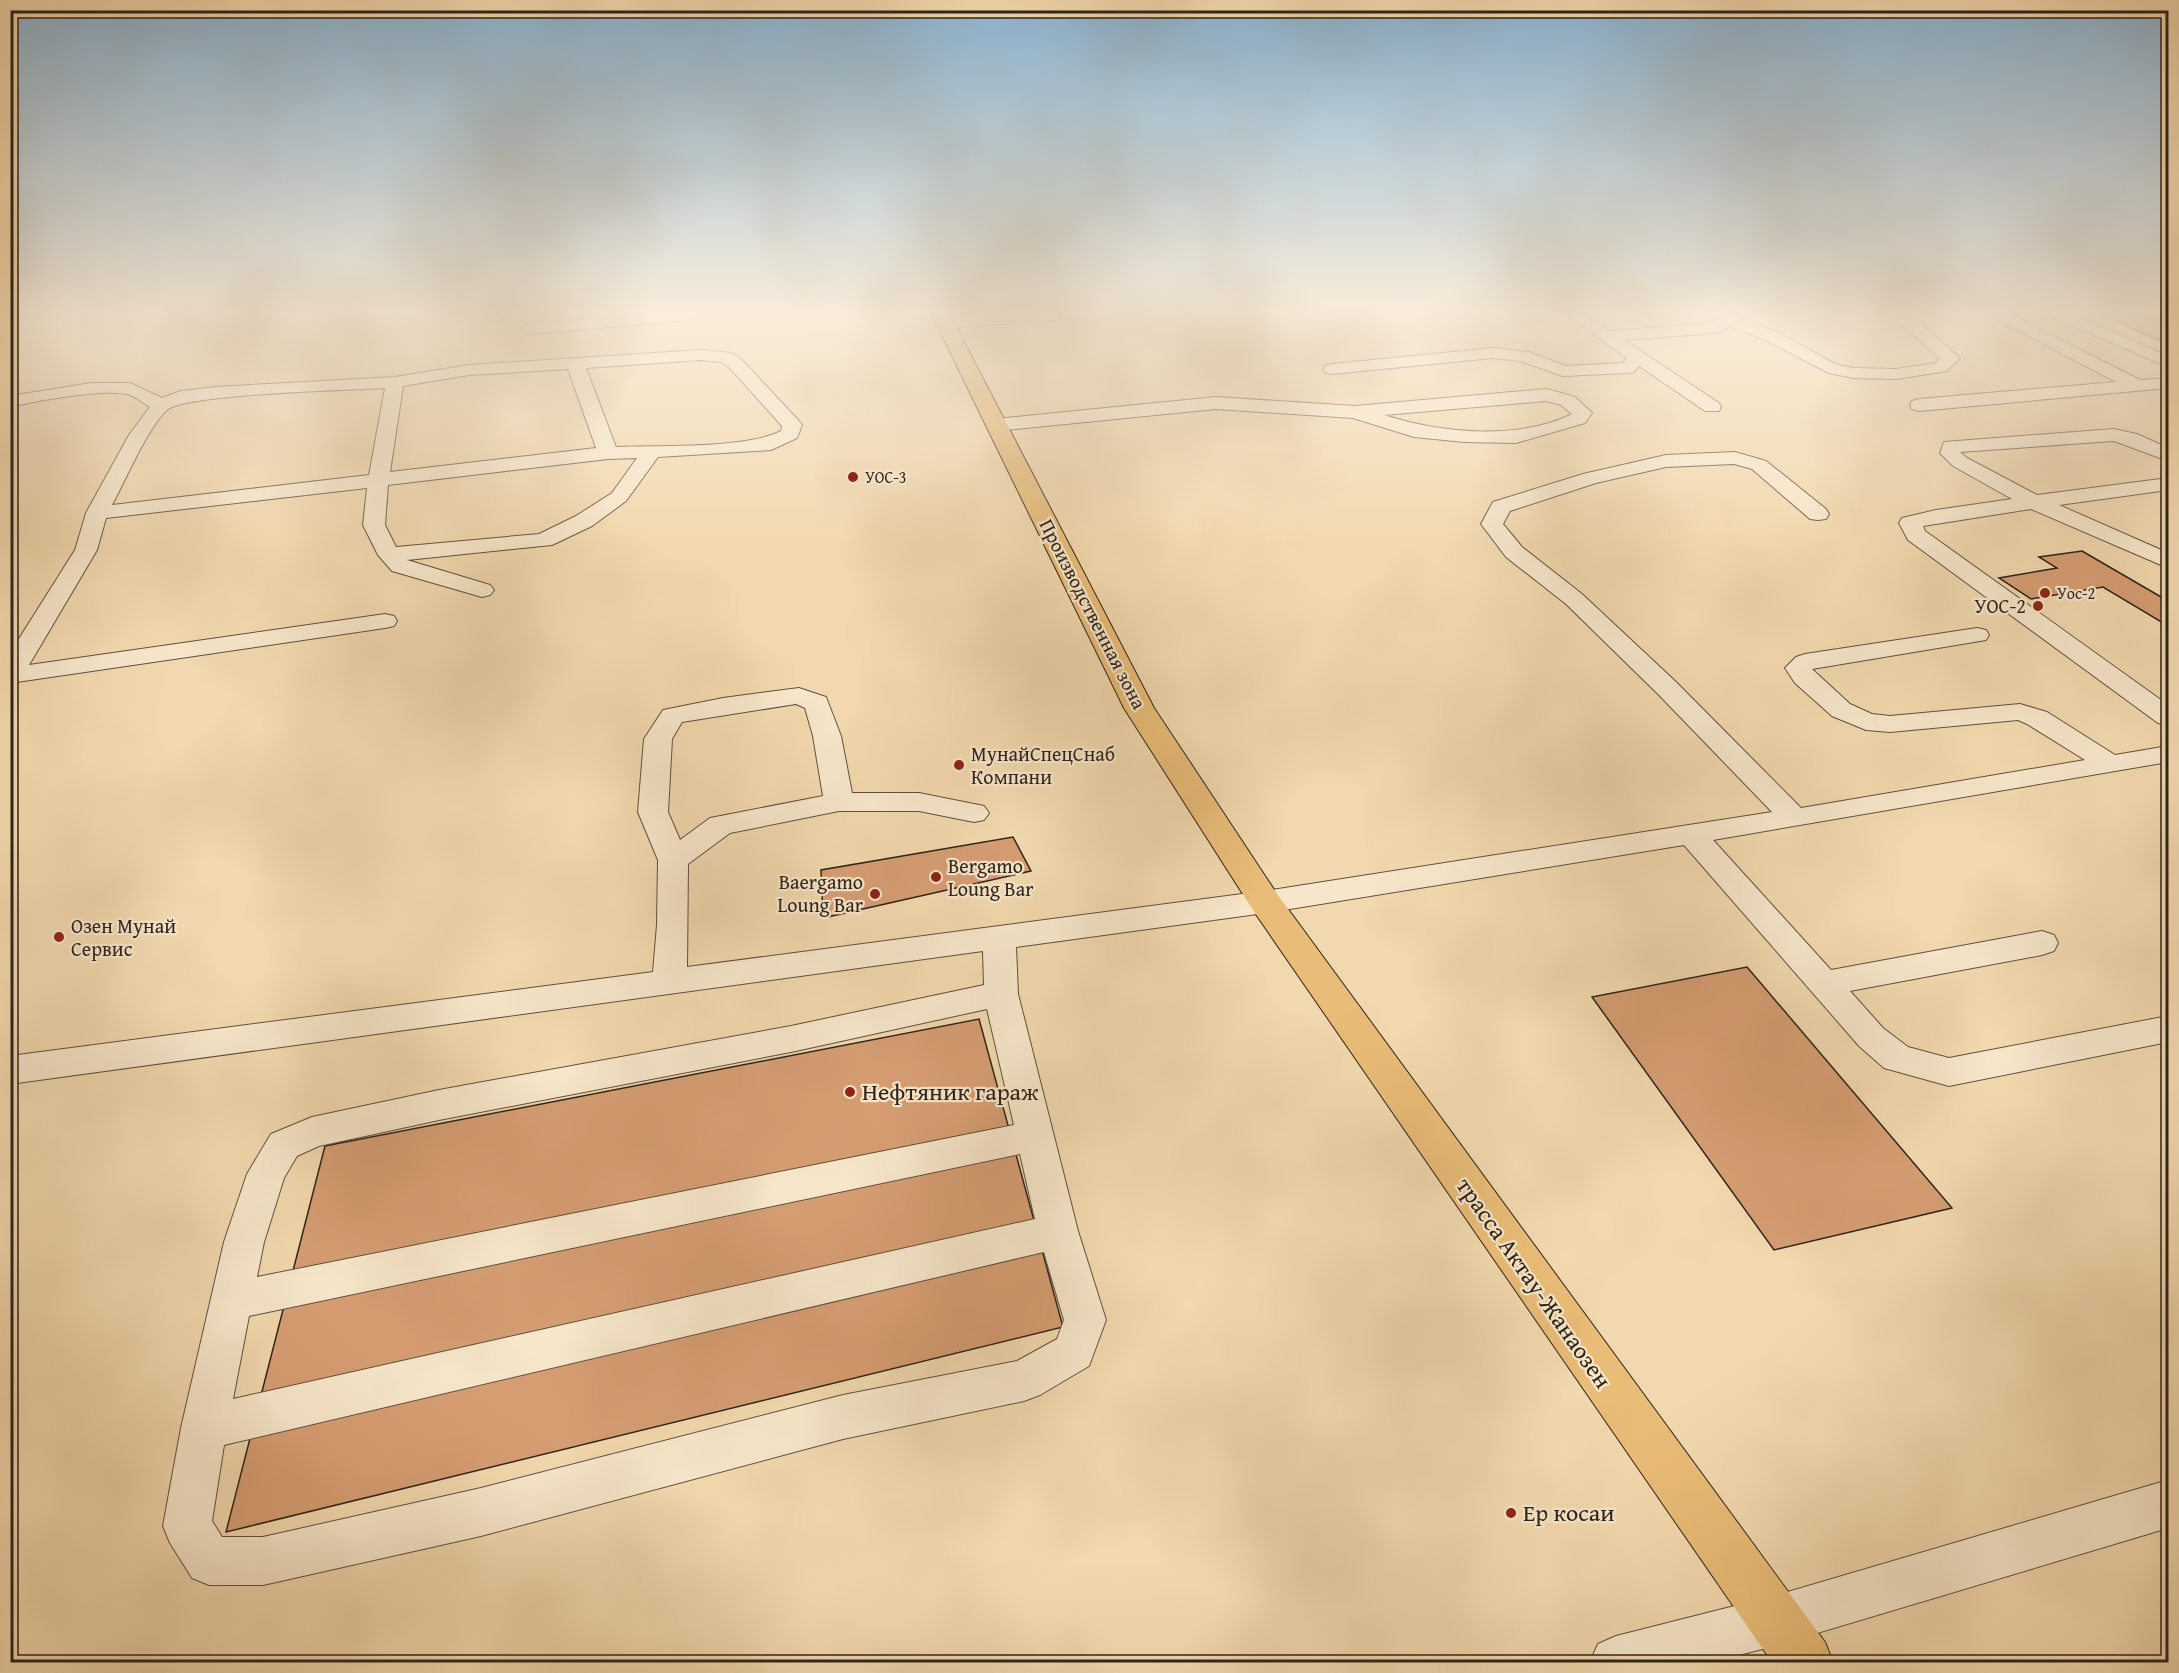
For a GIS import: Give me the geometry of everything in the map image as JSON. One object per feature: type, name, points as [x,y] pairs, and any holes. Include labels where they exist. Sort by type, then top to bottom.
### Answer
[{"type":"main road","name":"Производственная зона","points":[[980,393],[1139,708],[1265,902]]},
{"type":"main road","name":"трасса Актау-Жанаозен","points":[[1265,902],[1805,1662]]},
{"type":"street","points":[[10,402],[22,398],[63,393]]},
{"type":"street","points":[[139,393],[161,405]]},
{"type":"street","points":[[10,674],[87,550],[97,513],[139,435],[161,405],[181,397],[214,393]]},
{"type":"street","points":[[393,393],[378,480],[374,525],[389,555],[400,566],[482,590]]},
{"type":"street","points":[[586,393],[608,453]]},
{"type":"street","points":[[97,513],[608,453],[707,450],[771,444],[790,434],[792,425],[764,393]]},
{"type":"street","points":[[1692,393],[1712,407]]},
{"type":"street","points":[[1918,405],[2055,393]]},
{"type":"street","points":[[2152,393],[2169,401]]},
{"type":"street","points":[[996,424],[1216,404],[1355,412],[1547,396],[1568,401],[1583,413],[1578,419],[1515,437],[1464,436],[1414,431],[1355,412]]},
{"type":"street","points":[[2169,456],[2138,441],[2114,435],[1951,446],[1950,453],[1968,467],[2034,502],[2157,550],[2169,561]]},
{"type":"street","points":[[389,555],[544,540],[584,521],[619,497],[653,452]]},
{"type":"street","points":[[1794,818],[1658,680],[1574,599],[1514,552],[1492,525],[1501,507],[1590,478],[1666,461],[1735,458],[1759,465],[1818,514]]},
{"type":"street","points":[[2169,484],[1936,516],[1910,524],[1916,535],[2169,717]]},
{"type":"street","points":[[10,674],[385,621]]},
{"type":"street","points":[[1977,635],[1805,662],[1798,668],[1804,678],[1841,710],[1866,722],[1890,724],[2020,712],[2037,718],[2110,764]]},
{"type":"street","points":[[669,982],[673,925],[673,860],[653,812],[658,739],[672,716],[723,706],[799,696],[817,703],[827,736],[839,802]]},
{"type":"street","points":[[10,1070],[1265,902],[1794,818],[2169,754]]},
{"type":"street","points":[[673,860],[721,825],[839,802],[919,802],[974,813]]},
{"type":"street","points":[[1691,834],[1871,1037],[1898,1058],[1949,1072],[2169,1029]]},
{"type":"street","points":[[999,938],[1001,994],[1058,1231],[1085,1320],[1074,1352],[1024,1380],[843,1417],[481,1512],[263,1561],[209,1561],[187,1526],[204,1428],[244,1242],[266,1174],[284,1145],[312,1132],[439,1105],[791,1039],[1001,994]]},
{"type":"street","points":[[1823,984],[2042,943]]},
{"type":"street","points":[[232,1301],[1034,1136]]},
{"type":"street","points":[[204,1428],[1058,1231]]},
{"type":"street","points":[[1616,1662],[1774,1621],[2169,1504]]},
{"type":"building","name":"Уос-2","points":[[2082,551],[2168,601],[2168,626],[2103,587],[2031,599],[1999,578],[2057,568],[2039,557]]},
{"type":"building","name":"Baergamo Loung Bar","points":[[1013,837],[1031,871],[823,918],[821,870]]},
{"type":"building","points":[[1747,967],[1952,1208],[1774,1250],[1592,997]]},
{"type":"building","points":[[979,1019],[1063,1327],[226,1532],[325,1146]]},
{"type":"place","name":"УОС-3","points":[[853,477]]},
{"type":"place","name":"Уос-2","points":[[2045,593]]},
{"type":"place","name":"УОС-2","points":[[2038,606]]},
{"type":"place","name":"МунайСпецСнаб Компани","points":[[959,765]]},
{"type":"place","name":"Bergamo Loung Bar","points":[[936,877]]},
{"type":"place","name":"Baergamo Loung Bar","points":[[875,894]]},
{"type":"place","name":"Озен Мунай Сервис","points":[[59,937]]},
{"type":"place","name":"Нефтяник гараж","points":[[850,1092]]},
{"type":"place","name":"Ер косаи","points":[[1511,1513]]}]
